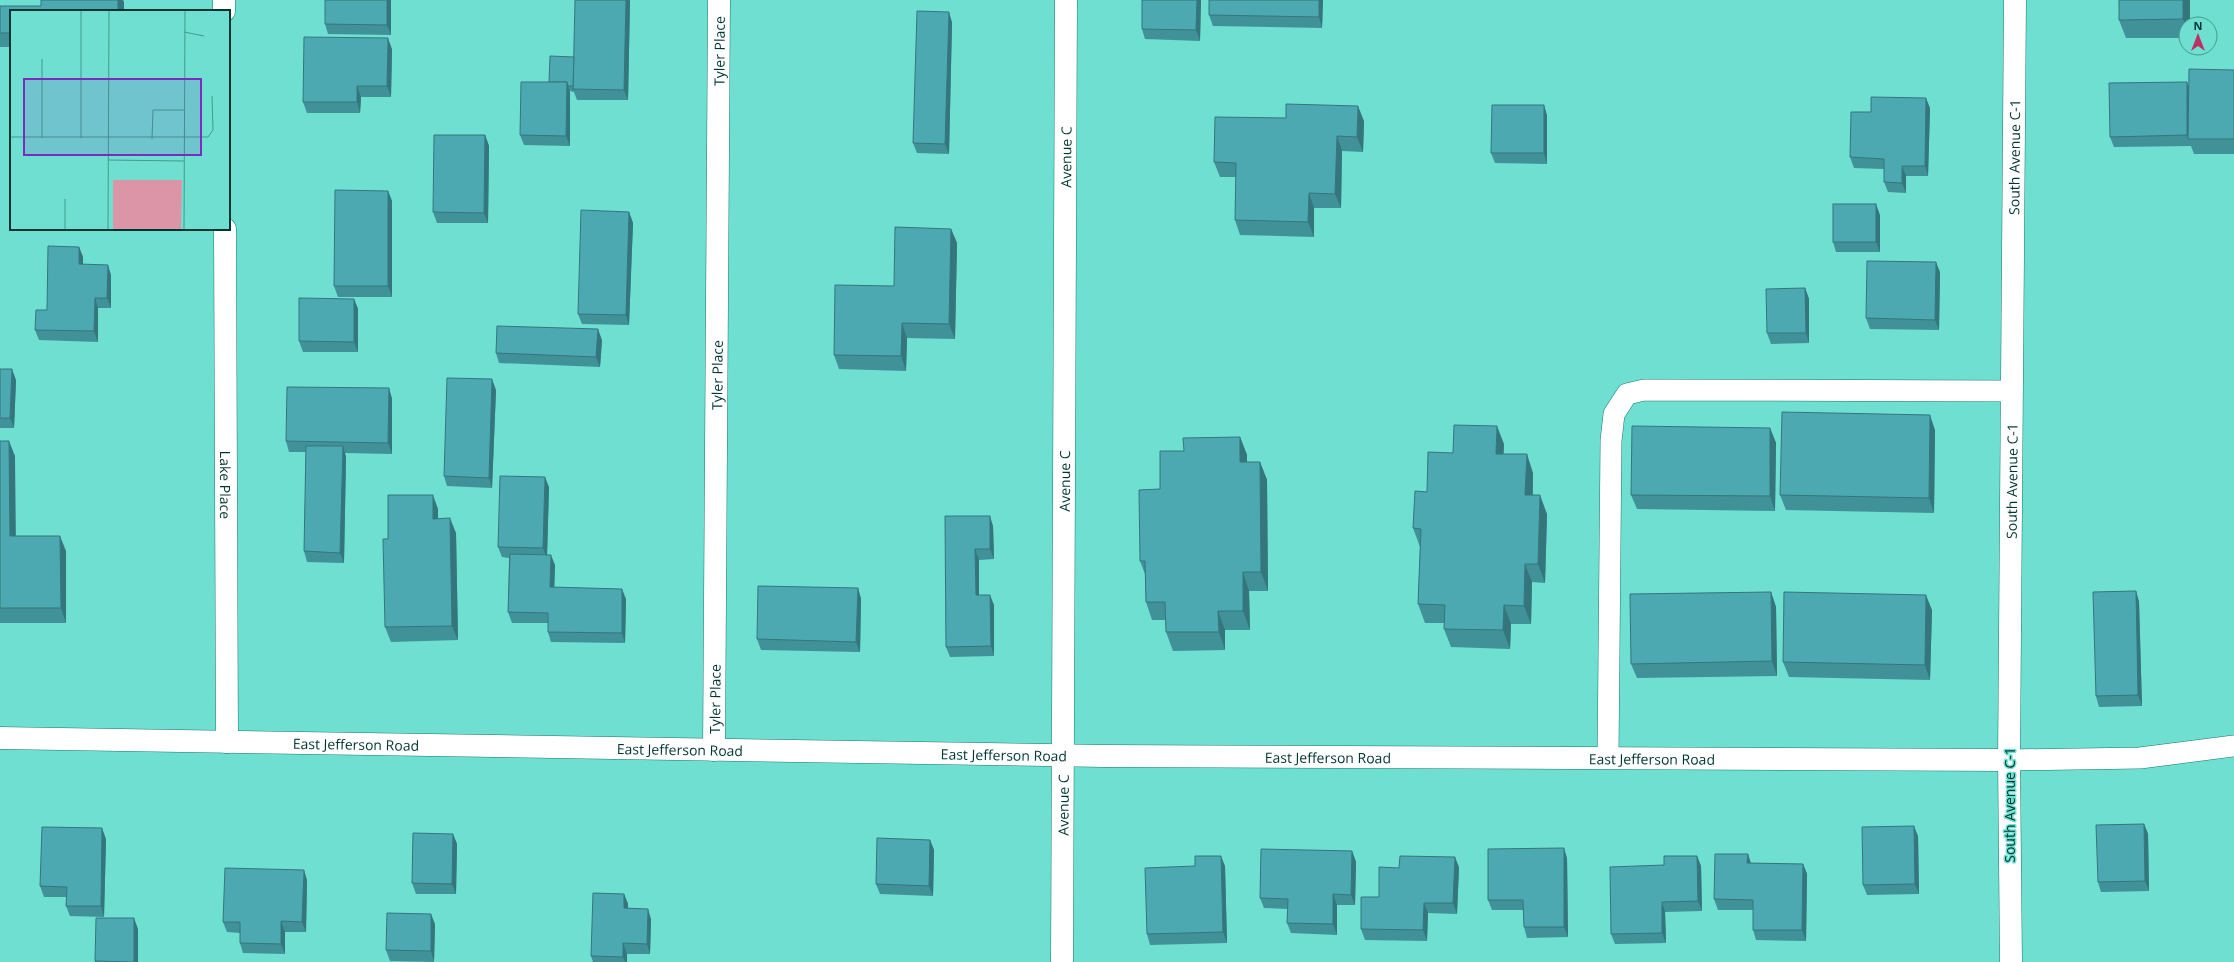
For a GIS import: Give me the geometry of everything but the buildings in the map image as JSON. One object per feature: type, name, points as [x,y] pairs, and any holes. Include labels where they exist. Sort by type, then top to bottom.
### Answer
[{"type":"street","name":"Tyler Place","points":[[714,750],[719,0]]},
{"type":"street","name":"Avenue C","points":[[1062,962],[1066,0]]},
{"type":"street","name":"South Avenue C-1","points":[[2011,962],[2009,760],[2015,0]]},
{"type":"street","name":"Lake Place","points":[[225,230],[226,742]]},
{"type":"street","name":"East Jefferson Road","points":[[0,738],[1063,755],[2009,760]]},
{"type":"lane","points":[[1608,758],[1612,441],[1614,414],[1627,394],[1644,390],[2012,392]]},
{"type":"lane","points":[[2009,760],[2140,758],[2234,746]]}]
